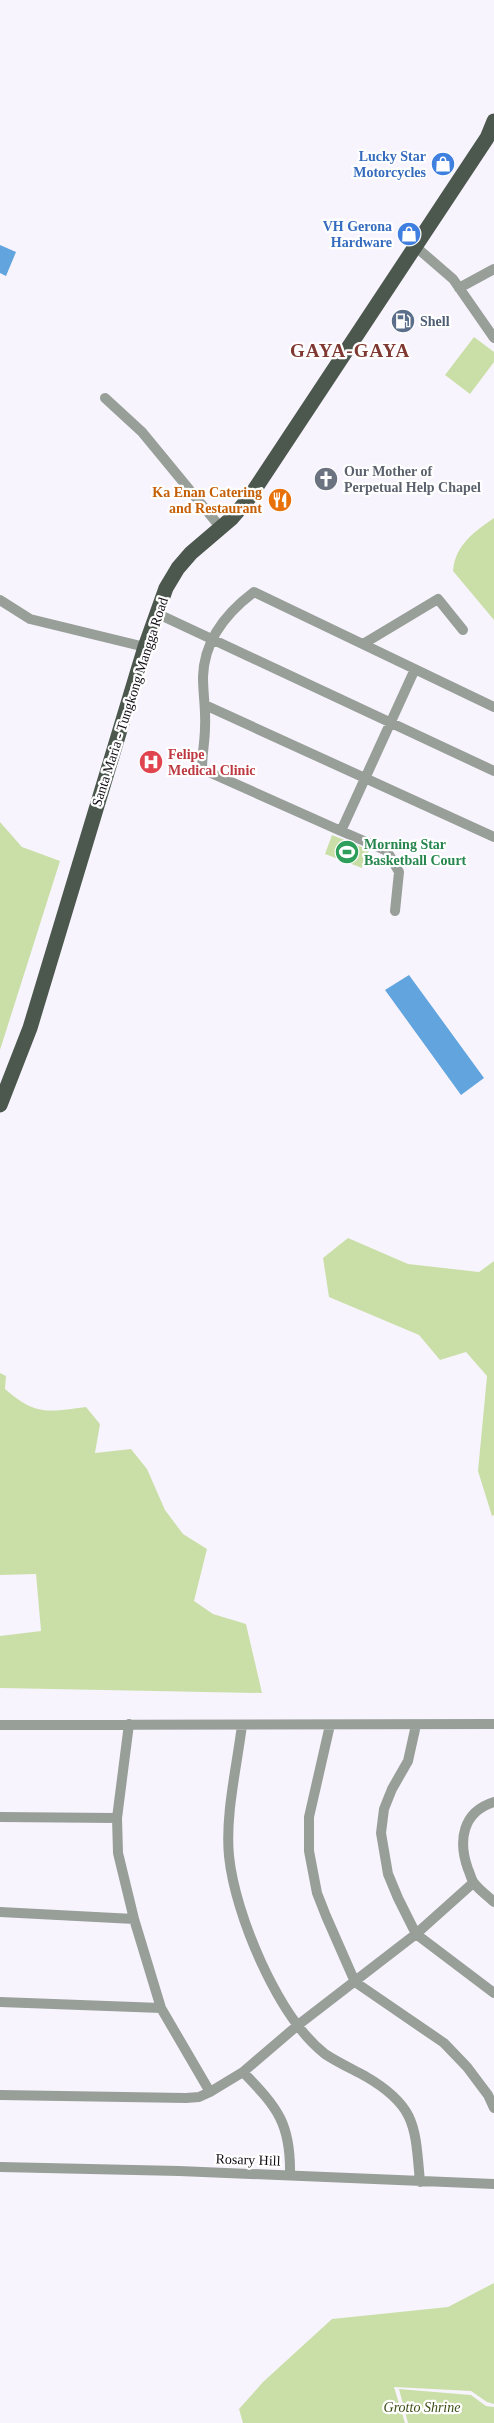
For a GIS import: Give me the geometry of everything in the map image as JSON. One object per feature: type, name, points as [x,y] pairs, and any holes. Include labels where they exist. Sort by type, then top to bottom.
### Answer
[{"type":"main road","name":"Santa Maria - Tungkong Mangga Road","points":[[0,1105],[30,1028],[145,647],[166,588],[178,568],[191,553],[221,528],[249,498],[416,247],[486,138],[494,121]]},
{"type":"street","points":[[416,247],[442,268],[459,288],[494,338]]},
{"type":"street","points":[[459,288],[472,278],[494,269]]},
{"type":"street","points":[[105,398],[142,432],[221,528]]},
{"type":"street","points":[[395,911],[399,872],[386,852],[202,769],[205,705],[203,675],[205,657],[212,639],[226,616],[254,592],[494,707]]},
{"type":"street","points":[[363,644],[438,599],[463,630]]},
{"type":"street","points":[[0,600],[30,619],[145,647]]},
{"type":"street","points":[[156,613],[494,771]]},
{"type":"street","points":[[341,831],[415,669]]},
{"type":"street","points":[[205,705],[494,837]]},
{"type":"street","points":[[129,1724],[117,1818],[118,1853],[134,1919],[161,2008],[210,2092]]},
{"type":"street","points":[[0,1725],[494,1724]]},
{"type":"street","points":[[242,1725],[231,1812],[229,1856],[247,1929],[254,1948],[298,2025],[325,2054],[386,2088],[402,2103],[413,2122],[420,2182]]},
{"type":"street","points":[[330,1725],[309,1817],[309,1851],[317,1893],[355,1982],[444,2043],[468,2067],[488,2095],[494,2108]]},
{"type":"street","points":[[416,1725],[408,1761],[392,1789],[384,1809],[381,1833],[388,1874],[416,1934],[494,1993]]},
{"type":"street","points":[[494,1802],[487,1804],[473,1815],[463,1831],[462,1853],[473,1883],[494,1902]]},
{"type":"street","points":[[0,1817],[117,1818]]},
{"type":"street","points":[[0,2095],[199,2097],[242,2072],[298,2025],[416,1934],[473,1883]]},
{"type":"street","points":[[0,1912],[134,1919]]},
{"type":"street","points":[[0,2002],[161,2008]]},
{"type":"street","points":[[242,2072],[272,2102],[286,2130],[291,2153],[290,2175]]},
{"type":"street","name":"Rosary Hill","points":[[0,2167],[290,2175],[494,2184]]},
{"type":"green space","points":[[474,337],[494,352],[494,362],[470,394],[445,375]]},
{"type":"green space","points":[[494,518],[494,620],[453,571],[457,554],[462,546],[473,534]]},
{"type":"green space","points":[[0,822],[22,847],[60,861],[0,1050]]},
{"type":"green space","name":"Morning Star Basketball Court","points":[[332,835],[369,850],[362,868],[325,854]]},
{"type":"green space","points":[[348,1238],[408,1264],[479,1272],[494,1261],[494,1515],[492,1516],[478,1471],[487,1376],[466,1352],[440,1360],[419,1335],[329,1297],[323,1258]]},
{"type":"green space","points":[[0,1373],[6,1376],[5,1389],[25,1404],[34,1408],[52,1411],[86,1407],[100,1424],[95,1453],[131,1449],[147,1469],[165,1510],[183,1534],[207,1549],[194,1601],[213,1614],[246,1624],[262,1693],[0,1688],[0,1636],[41,1631],[36,1574],[0,1575]]},
{"type":"green space","points":[[494,2283],[494,2404],[487,2402],[471,2391],[394,2387],[405,2423],[243,2423],[239,2409],[263,2382],[332,2319],[448,2307]]},
{"type":"green space","name":"Grotto Shrine","points":[[399,2389],[471,2395],[486,2406],[494,2407],[494,2423],[408,2423]]},
{"type":"water","points":[[0,245],[16,252],[6,276],[0,273]]},
{"type":"water","points":[[409,975],[484,1078],[461,1095],[385,990]]},
{"type":"place","name":"Lucky Star Motorcycles","points":[[443,164]]},
{"type":"place","name":"VH Gerona Hardware","points":[[409,234]]},
{"type":"place","name":"Shell","points":[[403,321]]},
{"type":"place","name":"Our Mother of Perpetual Help Chapel","points":[[326,479]]},
{"type":"place","name":"Ka Enan Catering and Restaurant","points":[[280,500]]},
{"type":"place","name":"Felipe Medical Clinic","points":[[151,762]]},
{"type":"place","name":"Morning Star Basketball Court","points":[[347,852]]},
{"type":"district","name":"GAYA-GAYA","points":[[350,350]]}]
